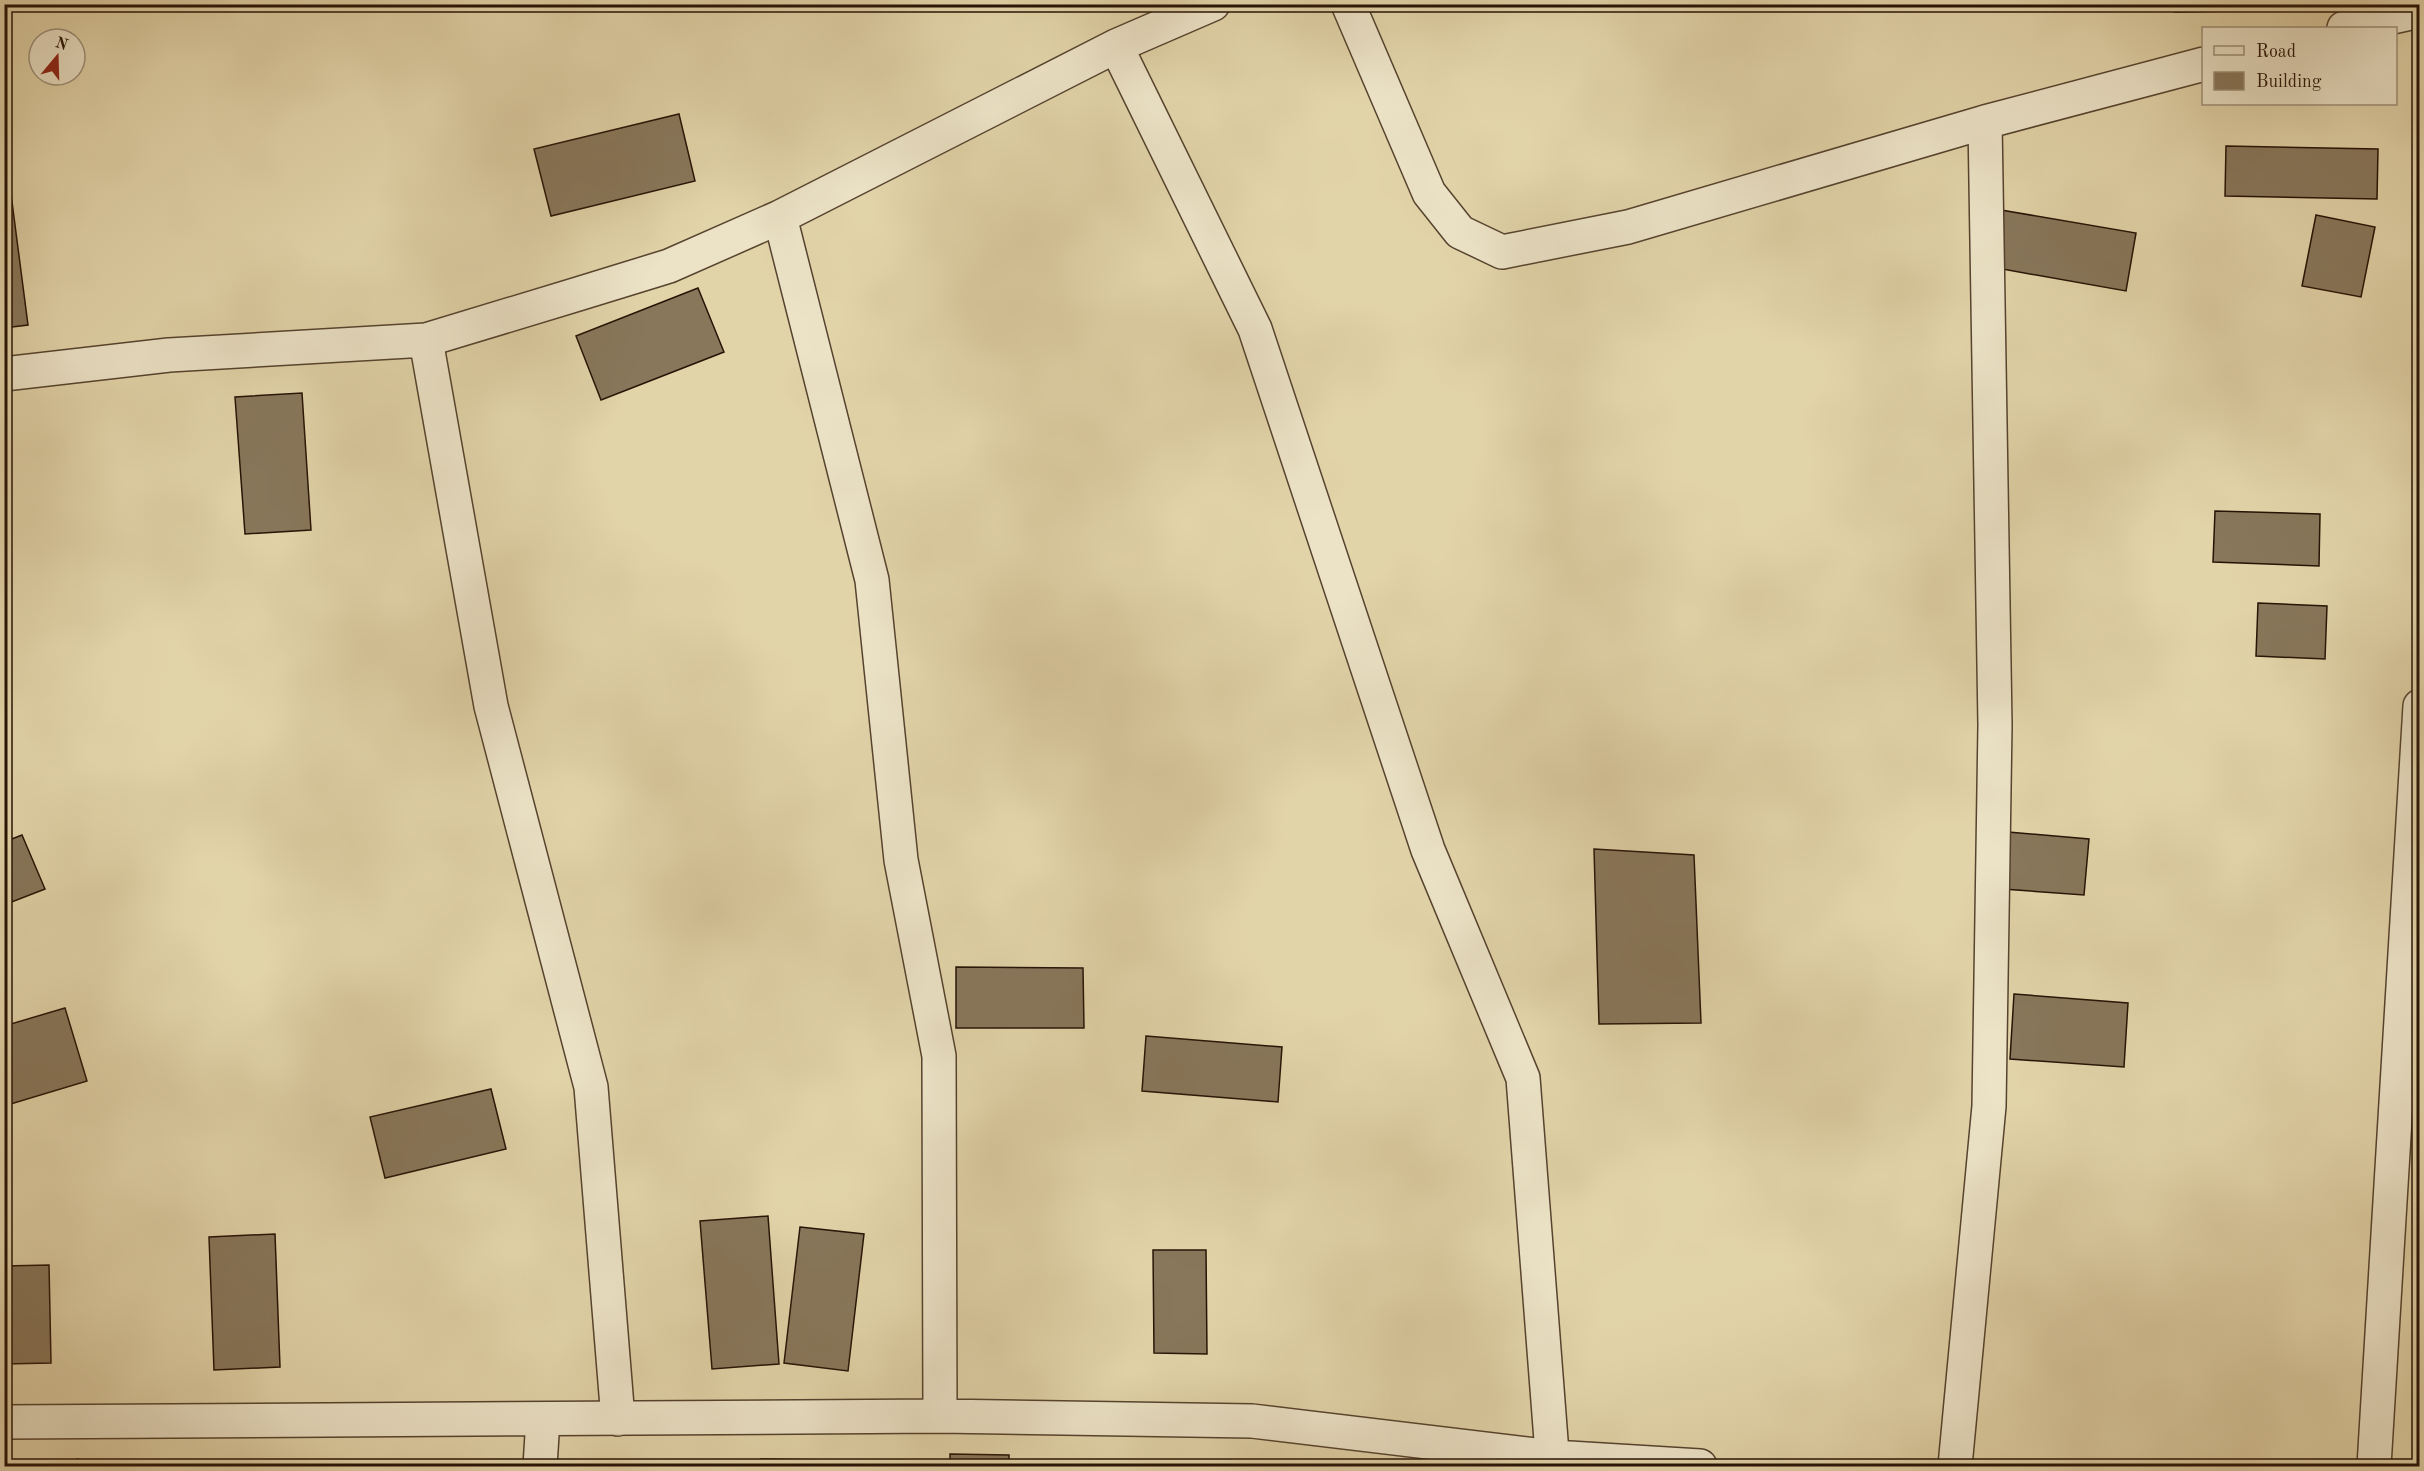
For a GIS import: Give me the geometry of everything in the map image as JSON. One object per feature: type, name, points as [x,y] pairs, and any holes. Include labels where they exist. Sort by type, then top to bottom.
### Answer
[{"type":"street","points":[[4,374],[169,354],[426,340],[669,266],[780,217],[1116,46],[1213,4]]},
{"type":"street","points":[[1348,4],[1429,193],[1460,232],[1502,252],[1628,227],[1985,122],[2202,65]]},
{"type":"street","points":[[2348,27],[2420,11]]},
{"type":"street","points":[[1116,46],[1255,329],[1428,850],[1523,1078],[1553,1462]]},
{"type":"street","points":[[1955,1467],[1989,1094],[1995,725],[1985,122]]},
{"type":"street","points":[[780,217],[872,580],[901,860],[939,1056],[940,1416]]},
{"type":"street","points":[[426,340],[491,706],[591,1086],[618,1419]]},
{"type":"street","points":[[2374,1467],[2420,706]]},
{"type":"street","points":[[4,1422],[940,1416],[1252,1421],[1553,1462],[1700,1467]]},
{"type":"street","points":[[540,1467],[543,1419]]},
{"type":"building","points":[[2174,4],[2238,4],[2238,11],[2174,12]]},
{"type":"building","points":[[679,114],[695,181],[551,216],[534,149]]},
{"type":"building","points":[[2226,146],[2378,149],[2377,199],[2225,196]]},
{"type":"building","points":[[8,171],[28,325],[4,328],[4,172]]},
{"type":"building","points":[[2001,210],[2136,233],[2126,291],[1991,267]]},
{"type":"building","points":[[2316,215],[2375,227],[2361,297],[2302,286]]},
{"type":"building","points":[[698,288],[724,352],[601,400],[576,336]]},
{"type":"building","points":[[302,393],[311,530],[245,534],[235,397]]},
{"type":"building","points":[[2215,511],[2320,514],[2319,566],[2213,562]]},
{"type":"building","points":[[2258,603],[2327,606],[2325,659],[2256,656]]},
{"type":"building","points":[[2008,832],[2089,839],[2084,895],[2003,889]]},
{"type":"building","points":[[22,835],[45,889],[4,905],[4,842]]},
{"type":"building","points":[[1594,849],[1694,855],[1701,1023],[1599,1024]]},
{"type":"building","points":[[956,967],[1083,968],[1084,1028],[956,1028]]},
{"type":"building","points":[[2014,994],[2128,1003],[2124,1067],[2010,1059]]},
{"type":"building","points":[[65,1008],[87,1081],[4,1106],[4,1026]]},
{"type":"building","points":[[1146,1036],[1282,1047],[1278,1102],[1142,1091]]},
{"type":"building","points":[[491,1089],[506,1149],[385,1178],[370,1117]]},
{"type":"building","points":[[768,1216],[779,1364],[712,1369],[700,1221]]},
{"type":"building","points":[[800,1227],[864,1234],[848,1371],[784,1363]]},
{"type":"building","points":[[275,1234],[280,1367],[214,1370],[209,1237]]},
{"type":"building","points":[[1153,1250],[1206,1250],[1207,1354],[1154,1353]]},
{"type":"building","points":[[49,1265],[51,1363],[4,1364],[4,1266]]},
{"type":"building","points":[[950,1454],[1009,1455],[1009,1466],[950,1466]]},
{"type":"building","points":[[77,1459],[107,1466],[75,1466]]},
{"type":"building","points":[[761,1459],[823,1460],[823,1466],[761,1466]]}]
